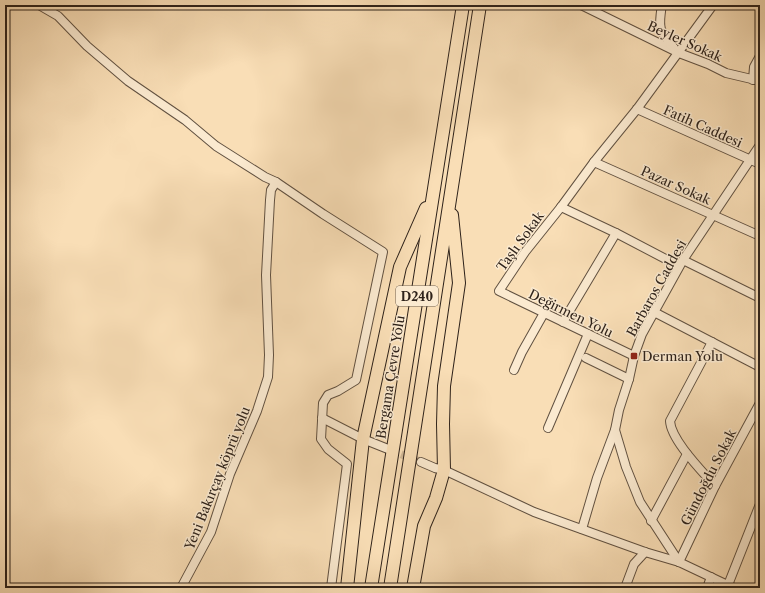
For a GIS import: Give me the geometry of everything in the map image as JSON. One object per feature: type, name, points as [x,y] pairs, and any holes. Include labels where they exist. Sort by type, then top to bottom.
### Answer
[{"type":"highway","name":"Bergama Çevre Yolu","points":[[371,588],[463,5]]},
{"type":"highway","name":"D240","points":[[390,588],[480,5]]},
{"type":"highway","points":[[347,588],[363,438],[400,267],[433,192]]},
{"type":"highway","points":[[412,588],[424,526],[436,498],[444,470],[444,386],[459,283],[450,198]]},
{"type":"street","points":[[39,5],[58,16],[87,46],[128,81],[184,120],[216,146],[265,177],[276,182],[383,252],[356,380],[338,392],[328,395],[323,403],[321,439],[328,449],[348,464],[332,588]]},
{"type":"street","name":"Beyler Sokak","points":[[581,5],[679,53],[708,64],[726,73],[757,80]]},
{"type":"street","points":[[662,5],[659,23],[663,36],[679,53]]},
{"type":"street","name":"Taşlı Sokak","points":[[499,291],[525,252],[637,109],[713,5]]},
{"type":"street","points":[[757,80],[754,67],[760,56]]},
{"type":"street","name":"Fatih Caddesi","points":[[637,109],[760,164]]},
{"type":"street","name":"Barbaros Caddesi","points":[[679,562],[640,502],[626,467],[615,430],[634,356],[642,334],[681,263],[760,145]]},
{"type":"street","name":"Pazar Sokak","points":[[594,162],[760,236]]},
{"type":"street","name":"Yeni Bakırçay köprü yolu","points":[[181,588],[211,532],[230,474],[262,397],[268,377],[269,355],[266,275],[271,190],[276,182]]},
{"type":"street","points":[[561,207],[760,298]]},
{"type":"street","points":[[563,322],[616,233]]},
{"type":"street","name":"Değirmen Yolu","points":[[499,291],[634,356]]},
{"type":"street","points":[[654,312],[760,367]]},
{"type":"street","points":[[514,370],[522,352],[544,313]]},
{"type":"street","points":[[548,428],[588,334]]},
{"type":"street","points":[[712,342],[670,421],[670,428],[688,454],[715,486]]},
{"type":"street","points":[[586,358],[629,379]]},
{"type":"street","name":"Gündoğdu Sokak","points":[[679,562],[715,486],[760,403]]},
{"type":"street","points":[[322,418],[388,449]]},
{"type":"street","points":[[582,529],[597,478],[615,430]]},
{"type":"street","points":[[651,521],[688,454]]},
{"type":"street","points":[[421,462],[444,470],[534,512],[644,552],[679,562],[731,587],[760,504]]},
{"type":"street","points":[[625,588],[634,564],[644,552]]},
{"type":"street","points":[[707,588],[711,577]]},
{"type":"tunnel","points":[[390,450],[421,462]]},
{"type":"place","name":"Derman Yolu","points":[[634,356]]}]
